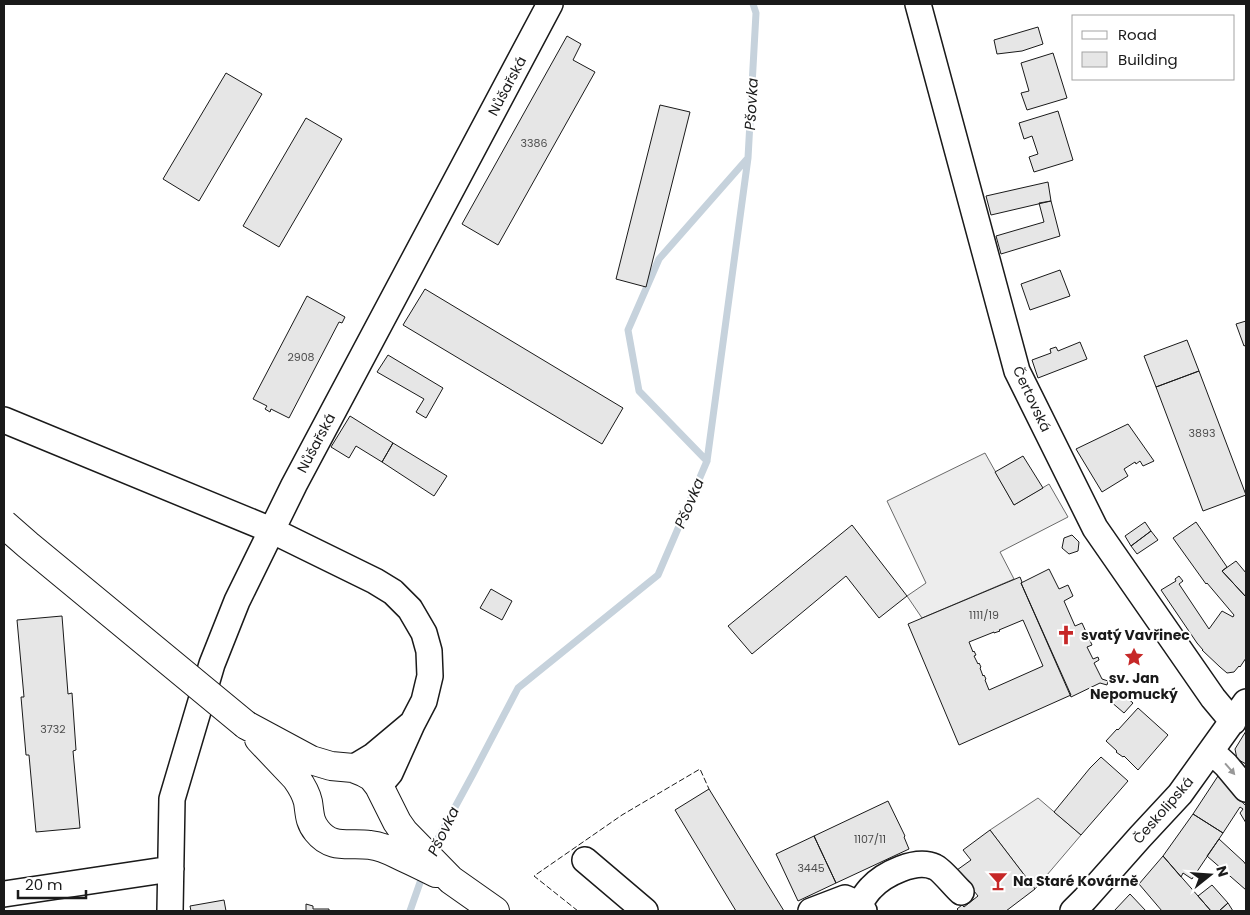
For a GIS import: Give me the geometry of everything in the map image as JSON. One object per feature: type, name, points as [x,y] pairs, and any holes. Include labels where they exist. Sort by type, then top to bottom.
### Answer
[{"type":"main road","points":[[4,524],[246,725],[296,778],[308,802]]},
{"type":"main road","points":[[246,725],[311,760],[363,772],[372,778],[381,791],[409,849],[495,911]]},
{"type":"main road","points":[[348,768],[332,770],[315,783],[310,792],[308,813],[311,823],[317,832],[334,844],[409,849]]},
{"type":"main road","points":[[355,844],[369,838],[380,826],[385,806],[381,791]]},
{"type":"street","name":"Nůšařská","points":[[170,911],[172,798],[212,664],[237,601],[294,485],[550,4]]},
{"type":"street","name":"Čertovská","points":[[918,4],[1017,371],[1069,498],[1094,528],[1213,698],[1240,712]]},
{"type":"street","points":[[4,420],[271,530],[375,581],[393,592],[410,608],[424,632],[429,651],[430,676],[424,701],[381,791]]},
{"type":"street","name":"Českolipská","points":[[1073,911],[1180,794],[1240,712]]},
{"type":"street","points":[[348,768],[373,756],[412,724]]},
{"type":"street","points":[[1211,751],[1226,765],[1246,789]]},
{"type":"street","points":[[584,860],[645,911]]},
{"type":"street","points":[[811,911],[845,898],[862,908],[870,888],[881,879],[903,868],[920,864],[936,867],[961,892]]},
{"type":"street","points":[[4,894],[171,869]]},
{"type":"shaded area","points":[[985,453],[1014,505],[1049,484],[1068,517],[1000,552],[1014,579],[922,618],[907,596],[926,583],[887,501]]},
{"type":"shaded area","points":[[1038,798],[1081,835],[1035,889],[990,830]]},
{"type":"building","points":[[1038,27],[1043,44],[1022,51],[997,54],[994,40]]},
{"type":"building","points":[[567,36],[581,44],[573,60],[595,72],[498,245],[462,224]]},
{"type":"building","points":[[1053,53],[1067,98],[1027,110],[1021,93],[1029,91],[1021,63]]},
{"type":"building","points":[[226,73],[262,94],[199,201],[163,179]]},
{"type":"building","points":[[660,105],[690,112],[646,287],[616,279]]},
{"type":"building","points":[[1058,111],[1073,160],[1034,172],[1029,157],[1038,154],[1032,136],[1024,139],[1019,123]]},
{"type":"building","points":[[306,118],[342,139],[279,247],[243,226]]},
{"type":"building","points":[[1048,182],[1051,201],[991,215],[986,196]]},
{"type":"building","points":[[1051,201],[1060,236],[1001,254],[996,236],[1044,222],[1039,203]]},
{"type":"building","points":[[1060,270],[1070,296],[1030,310],[1021,284]]},
{"type":"building","points":[[425,289],[623,408],[602,444],[403,325]]},
{"type":"building","points":[[307,296],[345,317],[342,323],[339,322],[289,418],[271,409],[270,412],[265,409],[267,406],[253,399]]},
{"type":"building","points":[[1246,321],[1246,345],[1244,346],[1236,324]]},
{"type":"building","points":[[1187,340],[1199,371],[1156,387],[1144,356]]},
{"type":"building","points":[[1080,342],[1087,359],[1038,378],[1032,360],[1051,353],[1050,349],[1056,347],[1058,351]]},
{"type":"building","points":[[388,355],[443,388],[426,418],[416,412],[424,399],[377,372]]},
{"type":"building","points":[[1199,371],[1246,495],[1203,511],[1156,387]]},
{"type":"building","points":[[350,416],[393,443],[382,462],[356,446],[349,458],[331,447]]},
{"type":"building","points":[[1128,424],[1154,461],[1143,466],[1140,461],[1136,464],[1135,462],[1124,469],[1128,476],[1102,492],[1076,449]]},
{"type":"building","points":[[393,443],[447,476],[434,496],[382,462]]},
{"type":"building","points":[[1023,456],[1043,488],[1014,505],[995,472]]},
{"type":"building","points":[[1145,522],[1151,531],[1131,546],[1125,536]]},
{"type":"building","points":[[1196,522],[1227,567],[1222,571],[1246,597],[1246,658],[1234,672],[1227,673],[1202,650],[1161,590],[1176,581],[1175,579],[1179,576],[1183,581],[1179,584],[1209,629],[1222,611],[1233,617],[1234,615],[1206,584],[1173,538]]},
{"type":"building","points":[[852,525],[907,596],[879,618],[846,576],[752,654],[728,626]]},
{"type":"building","points":[[1151,531],[1158,540],[1137,554],[1131,546]]},
{"type":"building","points":[[1072,535],[1079,542],[1078,551],[1069,554],[1062,548],[1064,538]]},
{"type":"building","points":[[1236,561],[1246,573],[1246,597],[1222,571]]},
{"type":"building","name":"svatý Vavřinec","points":[[1049,569],[1059,589],[1068,585],[1073,596],[1064,601],[1075,626],[1082,623],[1092,645],[1087,647],[1093,659],[1098,657],[1099,660],[1094,663],[1102,679],[1108,681],[1107,685],[1100,683],[1071,697],[1021,583]]},
{"type":"building","points":[[1020,577],[1071,695],[959,745],[908,624]],"holes":[[[1023,620],[1043,666],[989,690],[969,642],[1000,631]]]},
{"type":"building","points":[[491,589],[512,601],[502,620],[480,608]]},
{"type":"building","points":[[62,616],[68,694],[72,693],[76,750],[73,751],[80,828],[36,832],[29,755],[26,755],[21,697],[24,697],[17,620]]},
{"type":"building","points":[[1119,691],[1133,703],[1124,713],[1110,701]]},
{"type":"building","points":[[1138,708],[1168,735],[1138,770],[1106,741]]},
{"type":"building","points":[[1246,731],[1246,764],[1237,759],[1235,749]]},
{"type":"building","points":[[1101,757],[1128,781],[1081,835],[1054,812]]},
{"type":"building","points":[[1218,776],[1246,806],[1246,823],[1240,813],[1243,809],[1240,807],[1223,833],[1193,814]]},
{"type":"building","points":[[709,789],[784,911],[736,911],[675,810]]},
{"type":"building","points":[[888,801],[905,836],[909,849],[836,883],[814,836]]},
{"type":"building","points":[[1193,814],[1223,833],[1192,879],[1183,873],[1181,877],[1163,856]]},
{"type":"building","points":[[990,830],[1035,889],[1006,911],[959,911],[957,909],[962,905],[964,907],[978,896],[957,870],[971,860],[963,850]]},
{"type":"building","points":[[814,836],[836,883],[798,901],[776,854]]},
{"type":"building","points":[[1219,839],[1246,865],[1246,890],[1207,856]]},
{"type":"building","points":[[1163,856],[1211,911],[1162,911],[1139,884]]},
{"type":"building","points":[[1212,885],[1228,903],[1219,911],[1211,911],[1198,896]]},
{"type":"building","points":[[1130,894],[1146,911],[1114,911]]},
{"type":"building","points":[[224,900],[226,911],[191,911],[190,906]]},
{"type":"building","points":[[1228,903],[1233,911],[1219,911]]},
{"type":"building","points":[[306,904],[313,906],[313,909],[329,909],[329,911],[306,911]]},
{"type":"waterway","name":"Pšovka","points":[[432,852],[518,688],[658,575],[707,461],[748,158],[756,13],[753,4]]},
{"type":"waterway","points":[[707,461],[639,391],[628,330],[659,259],[747,159]]},
{"type":"waterway","name":"Pšovka","points":[[410,911],[423,874]]},
{"type":"fence","points":[[578,911],[534,876],[622,815],[700,769],[709,789]]},
{"type":"place","name":"svatý Vavřinec","points":[[1066,635]]},
{"type":"place","name":"sv. Jan Nepomucký","points":[[1134,657]]},
{"type":"place","name":"Na Staré Kovárně","points":[[998,881]]}]
